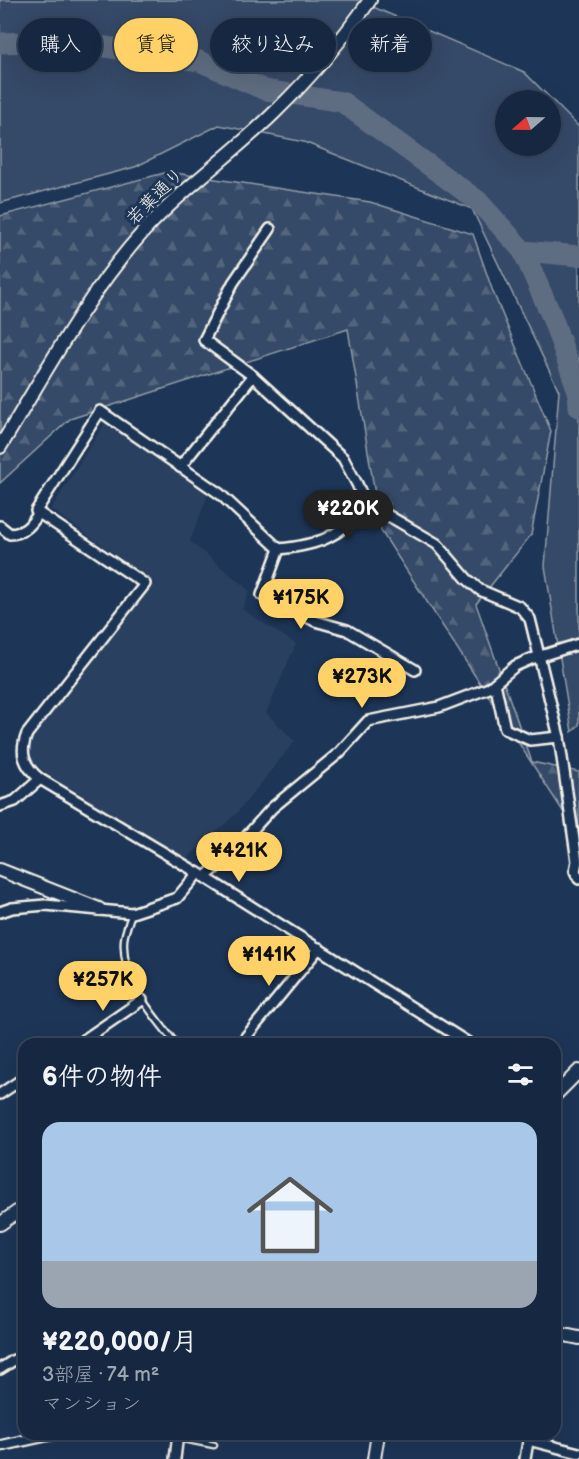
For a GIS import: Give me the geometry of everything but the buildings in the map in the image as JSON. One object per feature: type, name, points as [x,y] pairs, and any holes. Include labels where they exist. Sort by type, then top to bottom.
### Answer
[{"type":"street","name":"若葉通り","points":[[0,447],[81,314],[130,247],[177,198],[275,112],[345,36],[370,0]]},
{"type":"street","points":[[270,229],[233,283],[204,340],[253,376],[343,458],[365,502],[437,544],[466,579],[480,590],[520,607],[533,625],[560,737],[577,861],[575,872],[579,879]]},
{"type":"street","points":[[180,466],[253,376]]},
{"type":"street","points":[[365,502],[366,505],[359,514],[331,538],[305,547],[279,549],[220,494],[100,411],[36,511],[145,584],[27,734],[23,744],[23,759],[27,767],[40,779],[202,875],[461,1038]]},
{"type":"street","points":[[0,526],[10,534],[18,534],[30,527],[39,513]]},
{"type":"street","points":[[279,549],[262,595],[315,621],[347,630],[415,670]]},
{"type":"street","points":[[0,912],[12,908],[45,905],[132,913],[177,898],[202,875],[228,857],[272,808],[339,753],[368,721],[439,707],[489,688],[515,666],[579,644]]},
{"type":"street","points":[[495,683],[506,729],[530,740],[560,737]]},
{"type":"street","points":[[0,806],[15,801],[40,779]]},
{"type":"street","points":[[0,870],[99,909]]},
{"type":"street","points":[[245,1038],[319,948]]},
{"type":"street","points":[[87,1038],[142,1000]]},
{"type":"street","points":[[561,1089],[579,1071]]},
{"type":"street","points":[[0,1094],[18,1082]]},
{"type":"street","points":[[0,1224],[18,1212]]},
{"type":"street","points":[[561,1334],[579,1338]]},
{"type":"street","points":[[0,1369],[14,1360]]},
{"type":"street","points":[[0,1446],[27,1440]]},
{"type":"street","points":[[175,1459],[176,1440]]},
{"type":"street","points":[[374,1459],[377,1440]]},
{"type":"street","points":[[525,1459],[528,1440]]},
{"type":"street","points":[[538,1440],[579,1454]]},
{"type":"lane","points":[[132,913],[124,938],[124,952],[133,983],[142,1000],[171,1038]]},
{"type":"lane","points":[[195,1440],[214,1445]]},
{"type":"shaded area","points":[[106,421],[208,495],[190,541],[250,591],[242,609],[296,644],[266,713],[295,741],[236,814],[186,859],[50,776],[35,764],[28,753],[31,739],[154,582],[51,509]]},
{"type":"green space","points":[[0,0],[357,0],[399,18],[348,18],[348,72],[432,72],[432,32],[524,72],[542,90],[495,90],[495,156],[561,156],[561,109],[579,127],[579,725],[572,732],[545,566],[559,391],[472,209],[304,142],[219,125],[135,167],[0,203]]},
{"type":"green space","points":[[168,172],[370,202],[473,234],[493,292],[551,431],[531,535],[476,604],[532,762],[579,772],[579,836],[381,531],[348,329],[70,419],[0,483],[0,216]]},
{"type":"waterway","points":[[0,43],[65,41],[199,61],[265,90],[342,102],[478,201],[523,251],[579,256]]},
{"type":"waterway","points":[[523,251],[552,317],[578,391],[579,407]]}]
